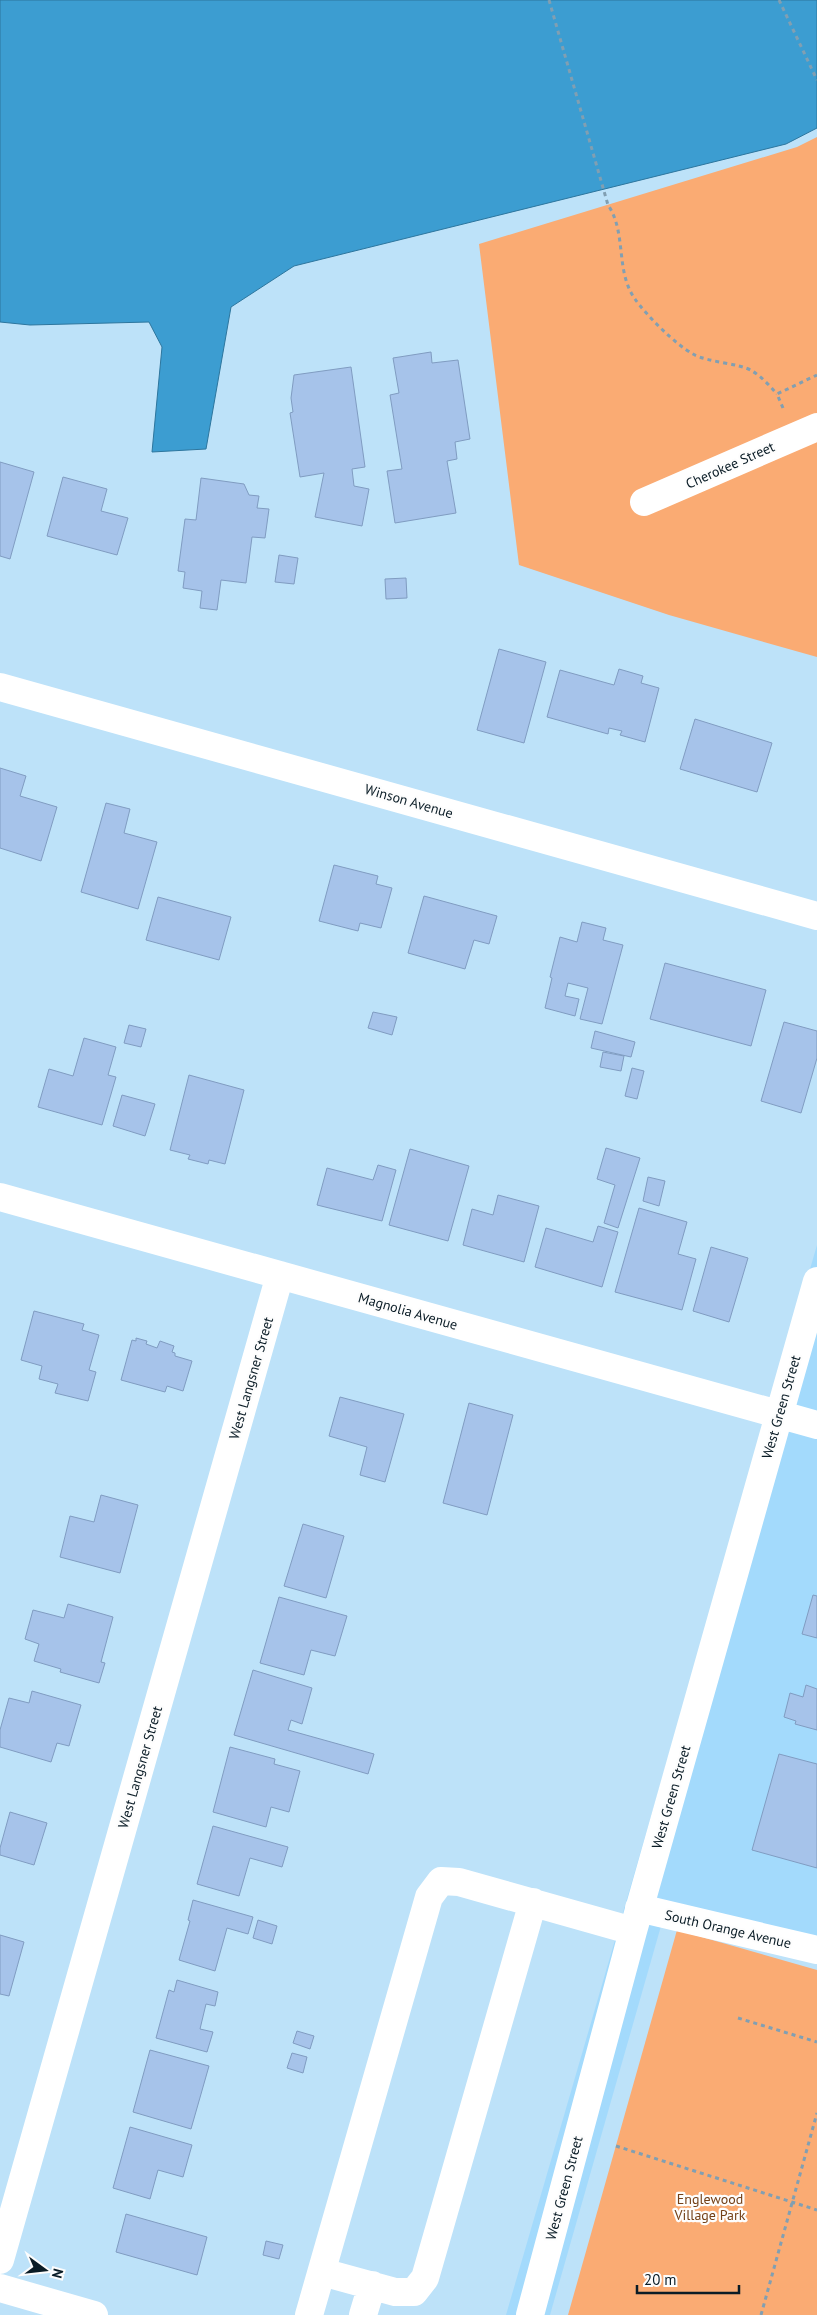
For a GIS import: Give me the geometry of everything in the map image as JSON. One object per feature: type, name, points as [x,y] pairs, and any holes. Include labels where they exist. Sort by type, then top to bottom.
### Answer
[{"type":"street","name":"Cherokee Street","points":[[644,502],[805,432]]},
{"type":"street","name":"Winson Avenue","points":[[0,687],[817,916]]},
{"type":"street","name":"Magnolia Avenue","points":[[0,1197],[817,1425]]},
{"type":"street","name":"West Langsner Street","points":[[0,2260],[280,1275]]},
{"type":"street","name":"West Green Street","points":[[530,2315],[636,1919],[817,1281]]},
{"type":"street","name":"South Orange Avenue","points":[[322,2272],[428,1897],[441,1881],[459,1882],[533,1902],[817,1950]]},
{"type":"street","points":[[309,2315],[322,2272],[394,2292],[414,2292],[425,2278],[533,1902]]},
{"type":"street","points":[[363,2315],[372,2286]]},
{"type":"street","points":[[0,2288],[94,2315]]},
{"type":"path","points":[[549,0],[608,205],[616,216],[626,282],[634,298],[650,317],[692,354],[714,362],[751,370],[777,394],[805,432]]},
{"type":"path","points":[[779,0],[817,80]]},
{"type":"path","points":[[777,394],[817,375]]},
{"type":"path","points":[[738,2018],[817,2042]]},
{"type":"path","points":[[761,2315],[817,2114]]},
{"type":"path","points":[[616,2146],[817,2210]]},
{"type":"shaded area","points":[[0,0],[817,0],[817,128],[786,144],[294,266],[231,307],[206,449],[152,452],[162,347],[149,322],[30,325],[0,322]]},
{"type":"shaded area","points":[[817,1245],[817,1954],[661,1926],[550,2315],[506,2315]]},
{"type":"green space","points":[[817,137],[817,657],[669,615],[519,565],[479,244],[797,147]]},
{"type":"green space","name":"Englewood Village Park","points":[[677,1930],[817,1970],[817,2315],[568,2315]]},
{"type":"building","points":[[431,352],[432,363],[458,360],[470,439],[455,442],[457,459],[447,461],[456,513],[395,523],[387,471],[402,469],[390,395],[399,393],[393,358]]},
{"type":"building","points":[[351,367],[365,467],[352,469],[354,486],[369,489],[362,526],[315,517],[324,473],[300,477],[290,413],[293,412],[291,398],[294,375]]},
{"type":"building","points":[[0,462],[34,472],[10,559],[0,556]]},
{"type":"building","points":[[63,477],[107,489],[101,511],[128,518],[117,555],[47,536]]},
{"type":"building","points":[[201,478],[244,484],[249,495],[259,496],[257,508],[269,509],[265,538],[252,537],[246,583],[221,580],[217,610],[200,608],[202,591],[183,588],[185,572],[178,571],[185,519],[196,520]]},
{"type":"building","points":[[279,555],[298,558],[294,584],[275,582]]},
{"type":"building","points":[[406,578],[407,598],[386,599],[385,579]]},
{"type":"building","points":[[499,649],[546,662],[524,743],[477,730]]},
{"type":"building","points":[[619,669],[643,676],[641,683],[659,688],[645,742],[620,735],[622,731],[609,728],[608,734],[547,717],[560,670],[614,685]]},
{"type":"building","points":[[695,719],[772,743],[757,792],[680,769]]},
{"type":"building","points":[[0,768],[26,776],[20,796],[57,807],[41,861],[0,848]]},
{"type":"building","points":[[106,803],[130,809],[124,833],[157,842],[138,909],[81,892]]},
{"type":"building","points":[[334,865],[378,876],[376,884],[392,888],[381,928],[360,923],[358,931],[319,921]]},
{"type":"building","points":[[424,896],[497,916],[489,944],[474,940],[465,969],[408,953]]},
{"type":"building","points":[[158,897],[231,917],[219,960],[146,940]]},
{"type":"building","points":[[582,922],[606,928],[603,940],[623,945],[602,1024],[580,1019],[588,988],[568,983],[565,996],[579,999],[575,1016],[545,1008],[552,978],[550,977],[560,937],[577,942]]},
{"type":"building","points":[[665,963],[766,990],[751,1046],[650,1019]]},
{"type":"building","points":[[373,1012],[397,1017],[392,1035],[368,1028]]},
{"type":"building","points":[[784,1022],[817,1031],[817,1058],[801,1113],[761,1101]]},
{"type":"building","points":[[129,1025],[146,1029],[141,1047],[124,1043]]},
{"type":"building","points":[[595,1031],[635,1042],[631,1057],[591,1048]]},
{"type":"building","points":[[84,1038],[116,1047],[108,1075],[116,1077],[102,1125],[38,1107],[49,1069],[73,1076]]},
{"type":"building","points":[[603,1052],[624,1056],[621,1071],[600,1067]]},
{"type":"building","points":[[632,1068],[644,1071],[637,1099],[625,1096]]},
{"type":"building","points":[[189,1075],[244,1090],[225,1164],[209,1160],[208,1164],[188,1159],[190,1155],[170,1150]]},
{"type":"building","points":[[122,1095],[155,1104],[145,1136],[113,1126]]},
{"type":"building","points":[[606,1148],[640,1158],[618,1228],[604,1223],[615,1185],[597,1179]]},
{"type":"building","points":[[410,1149],[469,1166],[448,1241],[389,1225]]},
{"type":"building","points":[[378,1165],[396,1170],[382,1221],[317,1205],[327,1168],[373,1180]]},
{"type":"building","points":[[648,1177],[665,1181],[659,1206],[643,1201]]},
{"type":"building","points":[[498,1195],[539,1206],[524,1262],[463,1245],[472,1209],[493,1215]]},
{"type":"building","points":[[639,1208],[687,1222],[678,1254],[696,1259],[682,1310],[615,1292]]},
{"type":"building","points":[[598,1226],[618,1232],[602,1287],[535,1267],[546,1228],[593,1242]]},
{"type":"building","points":[[711,1247],[748,1258],[729,1322],[693,1311]]},
{"type":"building","points":[[34,1311],[84,1324],[82,1330],[99,1335],[89,1370],[96,1372],[88,1401],[55,1393],[58,1384],[39,1379],[42,1366],[21,1360]]},
{"type":"building","points":[[136,1338],[147,1341],[146,1344],[157,1348],[160,1341],[174,1346],[172,1352],[175,1353],[175,1356],[192,1361],[183,1391],[167,1386],[165,1392],[121,1380],[132,1340],[136,1341]]},
{"type":"building","points":[[340,1397],[404,1414],[385,1482],[360,1475],[367,1447],[329,1436]]},
{"type":"building","points":[[469,1403],[513,1415],[487,1515],[443,1503]]},
{"type":"building","points":[[101,1495],[138,1505],[120,1573],[60,1557],[70,1516],[94,1522]]},
{"type":"building","points":[[303,1524],[344,1536],[326,1598],[284,1586]]},
{"type":"building","points":[[813,1595],[817,1596],[817,1638],[802,1634]]},
{"type":"building","points":[[279,1597],[347,1616],[335,1656],[311,1650],[304,1675],[260,1663]]},
{"type":"building","points":[[68,1604],[113,1617],[101,1662],[105,1663],[99,1683],[60,1672],[61,1669],[34,1661],[39,1644],[25,1639],[33,1610],[64,1618]]},
{"type":"building","points":[[253,1670],[312,1688],[302,1724],[291,1720],[288,1730],[374,1754],[368,1774],[234,1735]]},
{"type":"building","points":[[806,1685],[817,1689],[817,1730],[795,1724],[796,1721],[784,1717],[790,1693],[803,1697]]},
{"type":"building","points":[[32,1691],[81,1705],[69,1746],[57,1743],[51,1762],[0,1747],[0,1730],[9,1698],[29,1703]]},
{"type":"building","points":[[230,1747],[275,1759],[274,1764],[300,1771],[289,1812],[271,1807],[266,1827],[213,1812]]},
{"type":"building","points":[[779,1754],[817,1764],[817,1868],[752,1850]]},
{"type":"building","points":[[10,1812],[47,1823],[34,1865],[0,1855],[0,1848]]},
{"type":"building","points":[[213,1826],[288,1847],[282,1867],[250,1858],[239,1896],[197,1884]]},
{"type":"building","points":[[193,1900],[253,1917],[248,1934],[227,1928],[215,1971],[179,1960],[190,1921],[188,1920]]},
{"type":"building","points":[[258,1920],[277,1926],[272,1944],[253,1938]]},
{"type":"building","points":[[0,1935],[24,1942],[9,1996],[0,1994]]},
{"type":"building","points":[[177,1980],[218,1992],[215,2006],[206,2004],[200,2029],[213,2032],[207,2052],[156,2038],[169,1990],[174,1992]]},
{"type":"building","points":[[297,2031],[314,2036],[310,2049],[293,2043]]},
{"type":"building","points":[[150,2050],[209,2066],[191,2129],[133,2112]]},
{"type":"building","points":[[292,2053],[307,2057],[303,2073],[287,2068]]},
{"type":"building","points":[[130,2127],[192,2145],[183,2177],[158,2170],[150,2199],[113,2188]]},
{"type":"building","points":[[126,2214],[207,2237],[197,2275],[116,2252]]},
{"type":"building","points":[[266,2241],[283,2245],[279,2259],[263,2255]]}]
